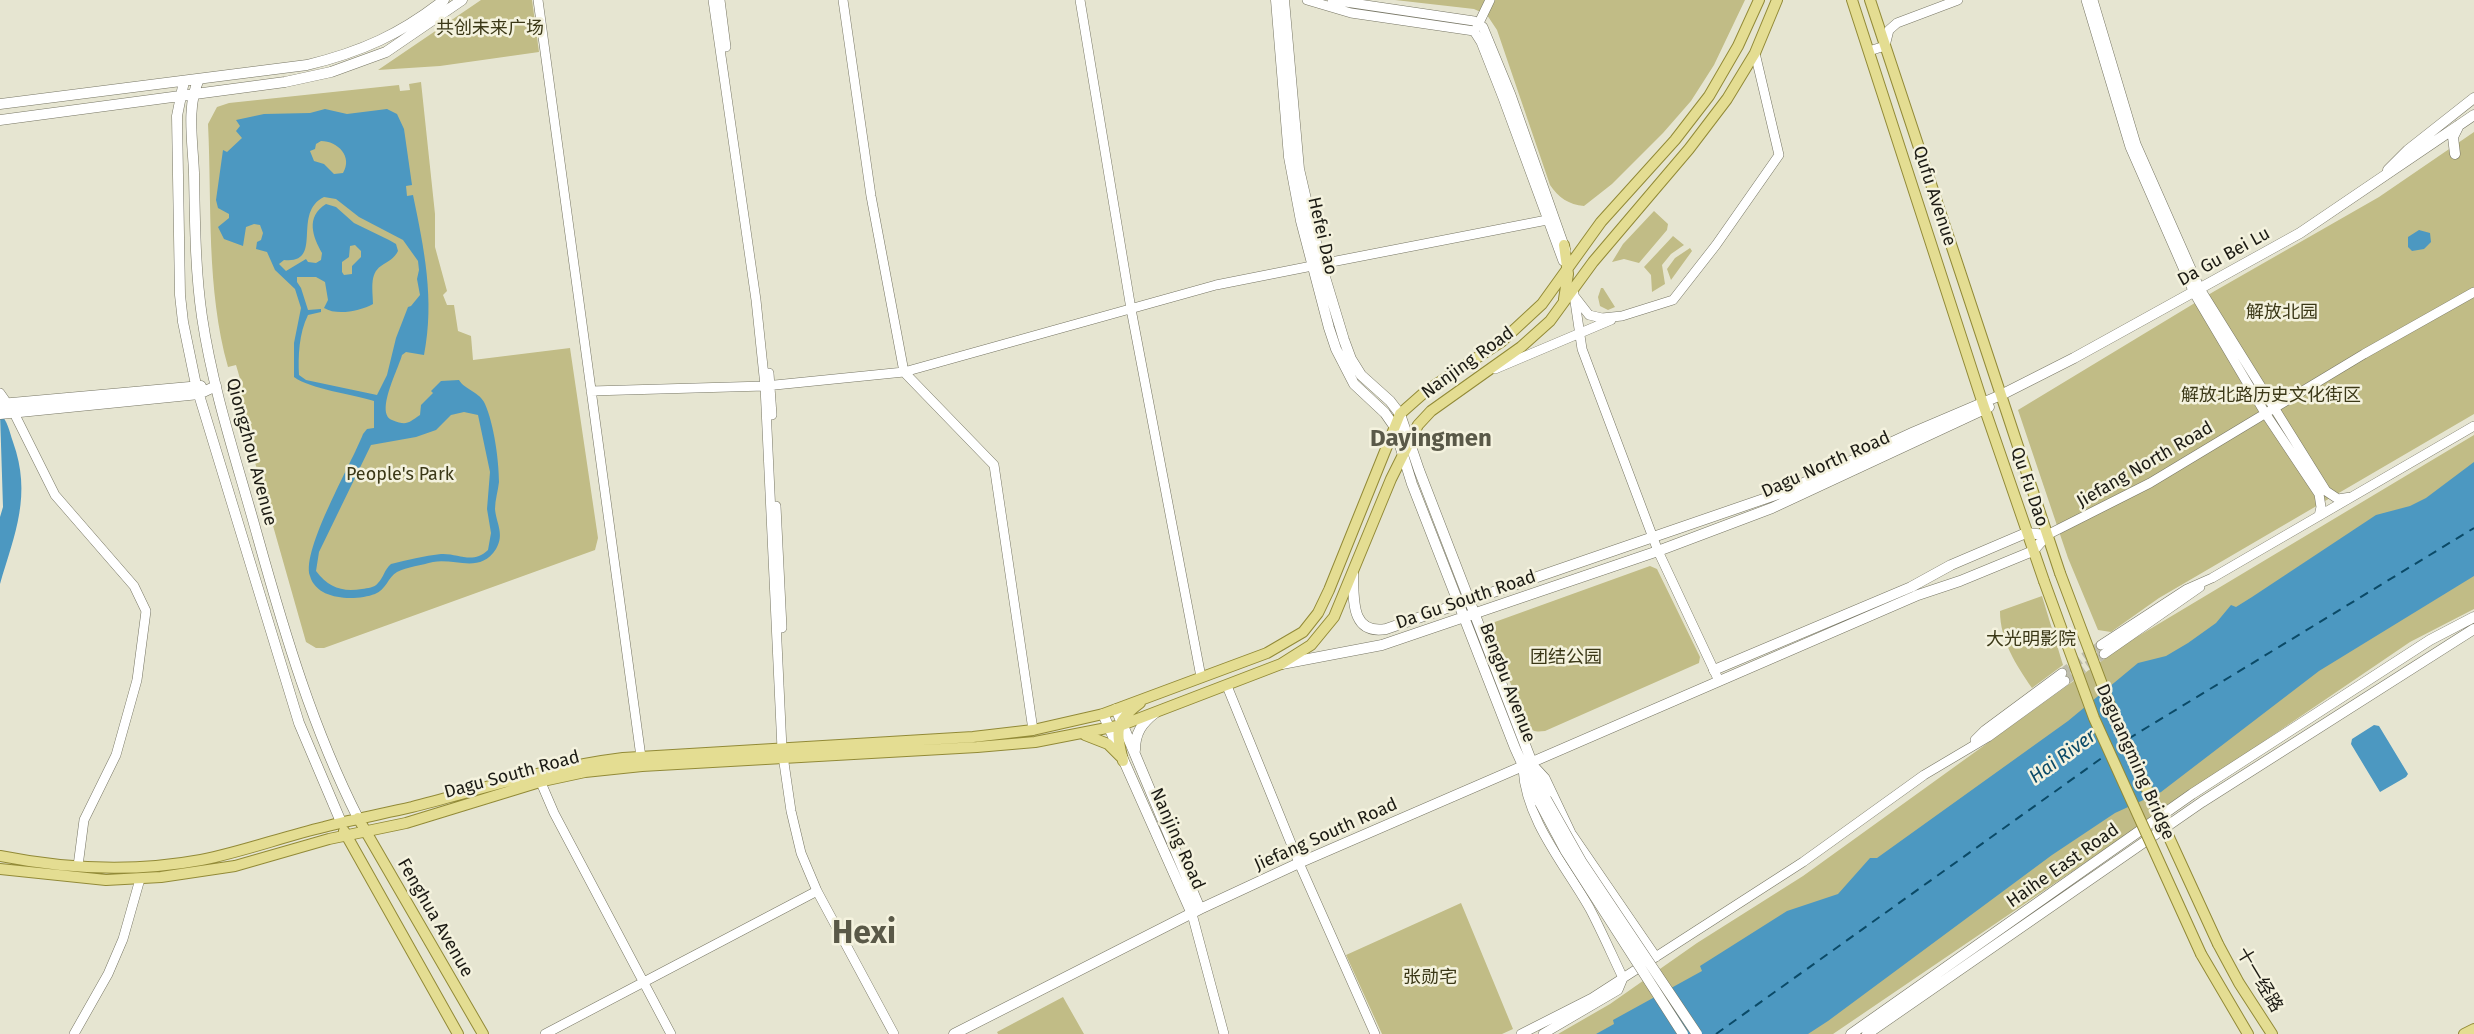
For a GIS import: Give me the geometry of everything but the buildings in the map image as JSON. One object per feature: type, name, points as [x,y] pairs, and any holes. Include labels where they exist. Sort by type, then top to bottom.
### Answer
[{"type":"main road","points":[[0,104],[291,68],[330,60],[374,45],[404,29],[444,0]]},
{"type":"main road","points":[[0,120],[285,82],[331,72],[386,52],[462,0]]},
{"type":"main road","name":"Hefei Dao","points":[[1276,0],[1289,157],[1317,265],[1351,359],[1362,375],[1391,401],[1400,414]]},
{"type":"main road","name":"Hefei Dao","points":[[1284,0],[1299,169],[1329,328],[1346,370],[1362,394],[1385,413],[1394,426],[1402,456]]},
{"type":"main road","name":"Nanjing Road","points":[[1196,912],[1136,758],[1114,725],[1116,709],[1267,653],[1294,638],[1311,623],[1329,590],[1400,414],[1426,391],[1513,331],[1542,304],[1601,222],[1675,140],[1709,96],[1727,68],[1759,0]]},
{"type":"main road","name":"Nanjing Road","points":[[1114,725],[1157,712],[1281,664],[1311,645],[1327,628],[1335,617],[1402,456],[1427,415],[1534,336],[1561,308],[1593,262],[1712,119],[1755,53],[1777,0]]},
{"type":"main road","name":"Qufu Avenue","points":[[1852,0],[1984,407]]},
{"type":"main road","name":"Qufu Avenue","points":[[1870,0],[2001,395]]},
{"type":"main road","name":"Qiongzhou Avenue","points":[[200,79],[194,94],[192,115],[196,268],[216,386],[292,657],[327,752],[358,818]]},
{"type":"main road","name":"Qiongzhou Avenue","points":[[184,81],[177,116],[180,295],[197,390],[299,723],[341,822]]},
{"type":"main road","points":[[2384,176],[2408,150],[2474,98]]},
{"type":"main road","points":[[2384,176],[2474,115]]},
{"type":"main road","points":[[2455,154],[2453,137],[2459,124]]},
{"type":"main road","name":"Da Gu Bei Lu","points":[[2197,291],[2300,233],[2384,176]]},
{"type":"main road","points":[[1561,308],[1568,268],[1564,245]]},
{"type":"main road","name":"Dagu North Road","points":[[1658,551],[1772,508],[1984,407],[2001,395],[2197,291]]},
{"type":"main road","points":[[4,406],[197,390],[216,386]]},
{"type":"main road","name":"Qu Fu Dao","points":[[2001,395],[2060,573]]},
{"type":"main road","name":"Dagu North Road","points":[[1652,537],[1784,492],[1914,432],[1984,407]]},
{"type":"main road","name":"Qu Fu Dao","points":[[1984,407],[2044,581]]},
{"type":"main road","name":"Bengbu Avenue","points":[[1400,414],[1470,600],[1470,616],[1512,741],[1527,762]]},
{"type":"main road","points":[[1419,470],[1419,434],[1427,415]]},
{"type":"main road","name":"Bengbu Avenue","points":[[1402,456],[1460,604],[1470,616],[1543,801]]},
{"type":"main road","points":[[1714,670],[1911,587],[1951,565],[2026,533],[2048,535]]},
{"type":"main road","name":"Jiefang North Road","points":[[1719,681],[1918,595],[1969,578],[2033,551],[2048,535]]},
{"type":"main road","name":"Da Gu South Road","points":[[1353,573],[1357,618],[1366,627],[1376,631],[1652,537]]},
{"type":"main road","name":"Da Gu South Road","points":[[1281,664],[1382,645],[1658,551]]},
{"type":"main road","name":"Daguangming Bridge","points":[[2060,573],[2117,724],[2218,944]]},
{"type":"main road","points":[[1461,577],[1479,590],[1501,590]]},
{"type":"main road","name":"Daguangming Bridge","points":[[2044,581],[2094,718],[2201,954]]},
{"type":"main road","name":"Haihe East Road","points":[[1851,1034],[2192,794],[2430,640],[2474,617]]},
{"type":"main road","name":"Haihe East Road","points":[[1867,1034],[2202,802],[2474,629]]},
{"type":"main road","name":"Jiefang South Road","points":[[954,1034],[1299,863],[1719,681]]},
{"type":"main road","points":[[1123,761],[1114,725],[1151,696]]},
{"type":"main road","points":[[1136,758],[1137,734],[1145,721],[1157,712]]},
{"type":"main road","name":"Dagu South Road","points":[[0,856],[78,866],[182,863],[233,853],[341,822],[539,777],[785,752],[973,737],[1033,730],[1079,720],[1114,725]]},
{"type":"main road","name":"Dagu South Road","points":[[0,869],[55,876],[140,879],[235,866],[406,823],[586,763],[641,757],[997,746],[1079,735],[1114,725]]},
{"type":"main road","points":[[1079,735],[1103,741],[1113,748],[1123,761]]},
{"type":"main road","name":"Nanjing Road","points":[[1123,761],[1196,912]]},
{"type":"main road","points":[[1543,801],[1565,850],[1683,1034]]},
{"type":"main road","points":[[1543,801],[1697,1034]]},
{"type":"main road","name":"Fenghua Avenue","points":[[358,818],[482,1034]]},
{"type":"main road","name":"Fenghua Avenue","points":[[341,822],[346,836],[458,1034]]},
{"type":"main road","name":"十一经路","points":[[2218,944],[2272,1034]]},
{"type":"main road","name":"十一经路","points":[[2201,954],[2248,1034]]},
{"type":"main road","points":[[2464,1034],[2474,1028]]},
{"type":"street","points":[[538,0],[641,757]]},
{"type":"street","points":[[713,0],[768,386]]},
{"type":"street","points":[[720,0],[768,386],[785,752],[795,832],[817,891],[894,1034]]},
{"type":"street","points":[[843,0],[871,197],[904,372],[994,465],[1033,730]]},
{"type":"street","points":[[1080,0],[1131,309],[1201,677]]},
{"type":"street","points":[[1307,0],[1351,13],[1393,10]]},
{"type":"street","points":[[1332,0],[1393,10],[1486,31],[1564,245]]},
{"type":"street","points":[[1490,0],[1476,27],[1547,220],[1568,268],[1582,349],[1652,537],[1719,681]]},
{"type":"street","points":[[1869,51],[1885,46],[1889,30],[1901,22],[1958,0]]},
{"type":"street","points":[[2086,0],[2130,147],[2197,291],[2319,494],[2319,516]]},
{"type":"street","points":[[2093,0],[2136,144],[2197,291]]},
{"type":"street","points":[[1874,12],[1887,22],[1901,22]]},
{"type":"street","points":[[1484,373],[1578,332],[1673,300],[1716,245],[1779,155],[1755,53]]},
{"type":"street","points":[[591,391],[768,386],[904,372],[1216,285],[1547,220]]},
{"type":"street","points":[[1573,292],[1577,302],[1589,315],[1602,318],[1622,316]]},
{"type":"street","name":"Jiefang North Road","points":[[2048,535],[2150,482],[2474,292]]},
{"type":"street","points":[[2285,428],[2282,411],[2293,396]]},
{"type":"street","points":[[4,406],[55,495],[134,586],[146,611],[137,680],[116,755],[84,820],[78,866]]},
{"type":"street","points":[[2269,411],[2285,428],[2328,494],[2338,499],[2351,497]]},
{"type":"street","points":[[2103,650],[2213,578],[2474,426]]},
{"type":"street","points":[[1521,1034],[1592,998],[1803,863],[1924,775],[1969,746],[1984,730],[2064,677]]},
{"type":"street","points":[[1227,686],[1299,863],[1375,1034]]},
{"type":"street","points":[[1527,762],[1526,792],[1540,824],[1589,908],[1623,978],[1618,990],[1543,1034]]},
{"type":"street","name":"Bengbu Avenue","points":[[1527,762],[1545,778],[1571,834],[1656,957]]},
{"type":"street","points":[[539,777],[554,814],[671,1034]]},
{"type":"street","points":[[74,1034],[108,974],[123,939],[140,879]]},
{"type":"street","points":[[545,1034],[817,891]]},
{"type":"street","points":[[1196,912],[1224,1034]]},
{"type":"green space","name":"共创未来广场","points":[[481,0],[532,0],[539,52],[440,66],[378,70]]},
{"type":"green space","points":[[1395,0],[1745,0],[1714,65],[1691,101],[1612,184],[1584,206],[1564,200],[1550,185],[1497,30],[1487,15],[1474,9]]},
{"type":"green space","name":"People's Park","points":[[421,82],[435,214],[435,247],[447,291],[443,295],[447,305],[454,305],[458,331],[471,336],[473,360],[570,348],[598,538],[595,550],[324,648],[316,648],[306,642],[233,385],[241,382],[236,365],[228,367],[221,337],[211,246],[208,124],[217,107],[229,103],[399,85],[400,91],[410,90],[409,84]]},
{"type":"green space","name":"解放北路历史文化街区","points":[[2474,132],[2474,414],[2159,598],[2111,632],[2098,630],[2068,558],[2018,410],[2213,292],[2379,197]]},
{"type":"green space","points":[[1654,211],[1668,224],[1667,230],[1639,263],[1624,259],[1612,262],[1623,244]]},
{"type":"green space","points":[[1673,236],[1684,245],[1662,265],[1665,284],[1652,292],[1651,275],[1644,267]]},
{"type":"green space","points":[[1690,248],[1692,251],[1671,280],[1667,269],[1675,258]]},
{"type":"green space","points":[[1601,288],[1615,307],[1608,310],[1600,306],[1598,297]]},
{"type":"green space","points":[[2474,435],[2474,609],[2410,642],[1833,1034],[1558,1034],[1610,1004],[1697,943],[1803,876],[2125,644]]},
{"type":"green space","name":"团结公园","points":[[1650,566],[1657,569],[1700,657],[1699,663],[1545,731],[1529,728],[1490,630],[1492,623]]},
{"type":"green space","name":"大光明影院","points":[[2042,596],[2063,665],[2032,688],[2006,642],[2000,611]]},
{"type":"green space","name":"张勋宅","points":[[1461,903],[1513,1029],[1502,1034],[1382,1034],[1346,955]]},
{"type":"green space","points":[[1063,997],[1084,1034],[998,1034],[997,1032]]},
{"type":"water","points":[[325,109],[347,114],[387,109],[397,114],[404,129],[412,185],[406,186],[407,196],[413,195],[424,254],[428,314],[424,355],[406,352],[402,355],[389,390],[387,416],[397,422],[410,422],[420,415],[421,405],[441,381],[459,380],[485,404],[498,464],[499,482],[495,509],[500,538],[490,557],[475,563],[442,561],[405,569],[394,574],[379,592],[358,598],[338,597],[320,590],[310,576],[309,564],[320,527],[363,434],[367,429],[374,428],[374,401],[321,388],[294,377],[294,343],[301,308],[295,289],[275,270],[267,252],[256,249],[263,233],[260,225],[246,227],[243,246],[224,239],[218,227],[229,218],[229,214],[218,208],[216,200],[223,150],[227,152],[242,138],[236,131],[240,126],[236,120],[264,114],[310,113]],"holes":[[[327,142],[342,151],[346,161],[343,173],[334,174],[324,164],[314,161],[310,151],[315,149],[316,144]],[[324,197],[336,199],[359,217],[403,240],[418,261],[420,295],[408,307],[396,338],[387,375],[377,395],[306,380],[299,375],[300,345],[305,322],[308,315],[321,312],[321,309],[308,310],[297,277],[316,277],[325,282],[328,300],[324,308],[335,312],[362,309],[373,304],[372,283],[377,269],[398,251],[396,244],[354,223],[336,207],[326,204],[319,209],[313,221],[314,234],[322,253],[321,260],[316,263],[306,259],[286,271],[279,264],[303,254],[314,204]],[[355,245],[361,251],[361,257],[352,266],[352,274],[344,275],[342,262],[349,257],[350,246]],[[464,412],[478,415],[490,472],[487,509],[491,533],[488,550],[471,558],[441,554],[391,564],[378,583],[369,588],[342,589],[331,585],[316,571],[319,552],[371,445],[416,437],[436,430],[451,415]]]},
{"type":"water","points":[[2419,230],[2430,233],[2431,242],[2424,249],[2412,251],[2408,247],[2408,237]]},
{"type":"water","points":[[0,413],[8,426],[19,461],[21,497],[16,531],[0,584],[0,517],[3,507]]},
{"type":"water","name":"Hai River","points":[[2474,462],[2474,576],[2319,671],[2161,792],[2115,813],[2052,855],[1828,1021],[1808,1034],[1596,1034],[1614,1024],[1613,1020],[1702,971],[1700,966],[1787,911],[1838,894],[1870,858],[1877,858],[2068,721],[2138,663],[2166,656],[2188,643],[2216,623],[2231,605],[2236,607],[2376,515],[2410,506],[2426,498]]},
{"type":"water","points":[[2374,725],[2379,726],[2408,774],[2380,792],[2351,744],[2352,739]]},
{"type":"ferry route","points":[[2128,739],[2474,528]]},
{"type":"ferry route","points":[[1716,1034],[2106,755]]},
{"type":"tunnel","points":[[2062,673],[2101,645]]},
{"type":"tunnel","points":[[2065,681],[2104,654]]},
{"type":"district","name":"Dayingmen","points":[[1431,439]]},
{"type":"district","name":"Hexi","points":[[864,934]]},
{"type":"park label","name":"解放北园","points":[[2282,313]]}]
